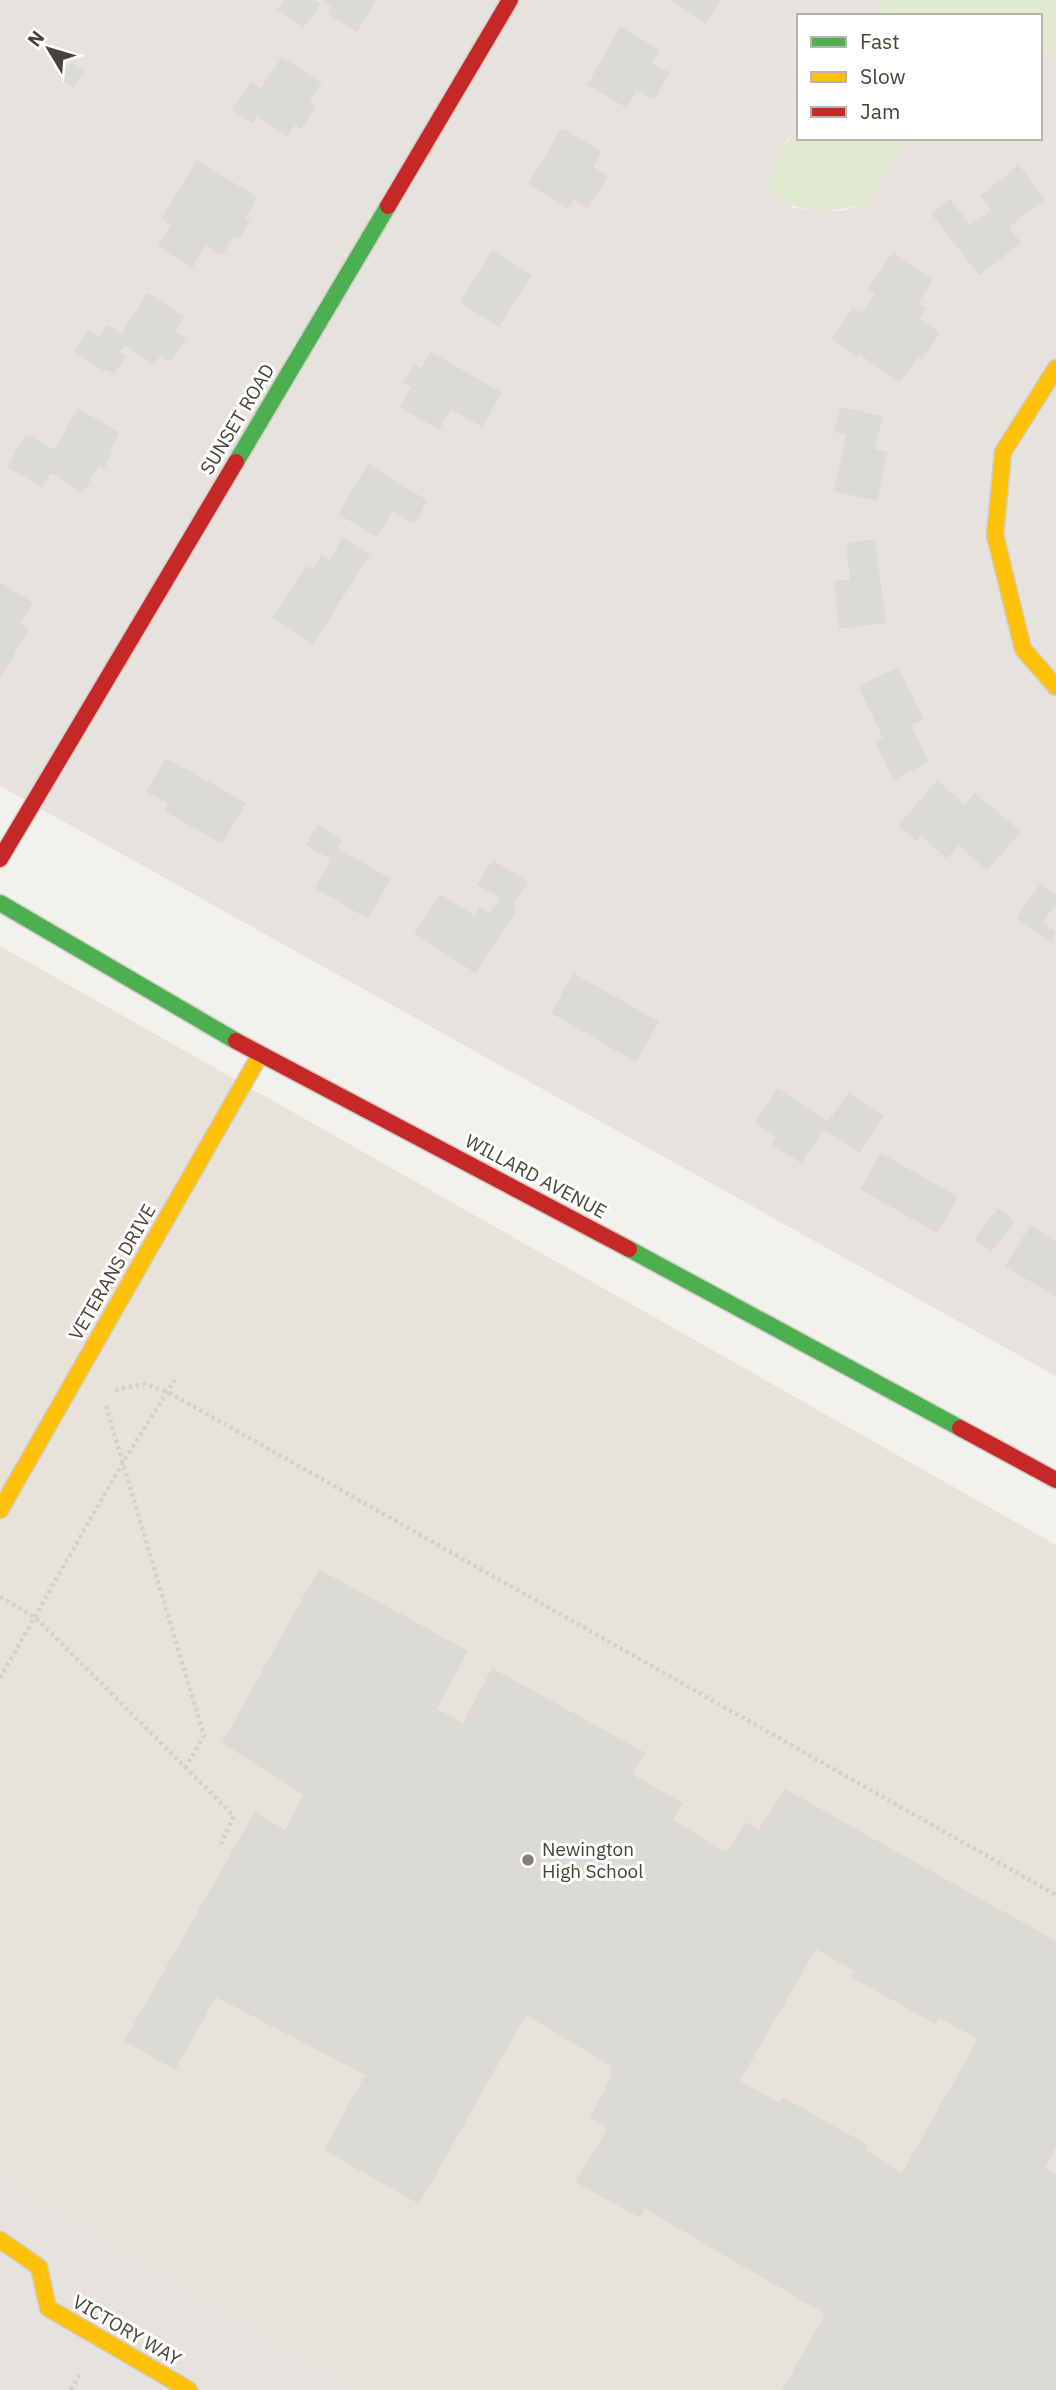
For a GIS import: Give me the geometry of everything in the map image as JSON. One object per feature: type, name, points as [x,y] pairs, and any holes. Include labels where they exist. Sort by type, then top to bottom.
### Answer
[{"type":"street","name":"SUNSET ROAD","points":[[0,859],[510,0]]},
{"type":"street","points":[[1056,369],[1003,452],[995,535],[1023,649],[1056,687]]},
{"type":"street","name":"WILLARD AVENUE","points":[[0,903],[260,1055],[337,1092],[1056,1480]]},
{"type":"street","name":"VETERANS DRIVE","points":[[0,1510],[260,1055]]},
{"type":"street","name":"VICTORY WAY","points":[[0,2240],[39,2267],[48,2308],[189,2390]]},
{"type":"path","points":[[0,1678],[122,1462],[175,1380]]},
{"type":"path","points":[[102,1393],[145,1384],[168,1392],[1056,1895]]},
{"type":"path","points":[[106,1404],[204,1736],[185,1768]]},
{"type":"path","points":[[0,1597],[35,1617],[234,1816],[221,1844]]},
{"type":"shaded area","points":[[0,0],[883,0],[874,14],[797,14],[797,128],[784,143],[792,208],[843,211],[867,203],[893,160],[909,140],[1042,140],[1042,55],[1056,51],[1056,1376],[0,786]]},
{"type":"shaded area","name":"Newington High School","points":[[0,946],[1056,1545],[1056,2390],[364,2390],[0,2175]]},
{"type":"shaded area","points":[[0,2175],[364,2390],[0,2390]]},
{"type":"green space","points":[[883,0],[1056,0],[1056,51],[1042,55],[1042,14],[874,14]]},
{"type":"green space","points":[[797,129],[797,140],[909,140],[893,160],[867,203],[829,210],[793,205],[769,195],[772,175],[787,142]]},
{"type":"building","points":[[284,0],[315,0],[321,4],[303,28],[277,9]]},
{"type":"building","points":[[321,0],[376,0],[357,32],[328,14],[332,7]]},
{"type":"building","points":[[670,0],[721,0],[706,24]]},
{"type":"building","points":[[620,27],[660,50],[652,63],[670,73],[654,100],[637,90],[627,108],[587,85]]},
{"type":"building","points":[[282,57],[322,84],[309,102],[316,106],[301,129],[295,125],[287,137],[257,117],[252,124],[232,110],[251,81],[261,88]]},
{"type":"building","points":[[72,62],[85,72],[73,87],[60,77]]},
{"type":"building","points":[[562,128],[602,152],[593,167],[608,176],[588,208],[574,199],[568,208],[528,184]]},
{"type":"building","points":[[197,160],[257,197],[245,218],[250,221],[239,239],[234,236],[222,255],[206,245],[192,268],[157,246],[171,224],[161,219]]},
{"type":"building","points":[[1019,165],[1045,199],[1009,227],[1021,243],[979,275],[931,213],[950,199],[970,225],[991,210],[980,196]]},
{"type":"building","points":[[492,250],[532,275],[499,327],[460,302]]},
{"type":"building","points":[[893,252],[933,280],[918,303],[926,308],[919,318],[940,333],[922,360],[918,357],[900,382],[831,339],[853,307],[862,313],[875,294],[868,289]]},
{"type":"building","points":[[148,293],[184,317],[175,331],[186,338],[170,362],[160,356],[154,365],[125,345],[120,352],[126,356],[114,374],[106,369],[104,371],[74,351],[88,330],[100,338],[108,325],[121,334]]},
{"type":"building","points":[[431,352],[502,393],[482,427],[451,409],[439,430],[400,407],[411,387],[403,383],[414,364],[421,368]]},
{"type":"building","points":[[840,407],[883,416],[875,449],[888,452],[877,501],[834,491],[846,435],[834,432]]},
{"type":"building","points":[[78,409],[119,432],[104,468],[99,465],[83,493],[50,473],[42,487],[7,467],[26,434],[54,450]]},
{"type":"building","points":[[368,464],[428,501],[414,524],[393,511],[377,537],[338,514]]},
{"type":"building","points":[[343,537],[370,555],[313,644],[272,618],[306,566],[313,570],[322,555],[329,560]]},
{"type":"building","points":[[875,539],[886,623],[839,629],[834,581],[850,579],[846,543]]},
{"type":"building","points":[[0,582],[33,603],[20,624],[29,629],[0,679]]},
{"type":"building","points":[[898,667],[924,719],[911,725],[929,762],[893,780],[875,742],[883,738],[858,686]]},
{"type":"building","points":[[166,758],[246,803],[222,844],[164,811],[168,804],[146,791]]},
{"type":"building","points":[[937,780],[965,805],[975,793],[1021,832],[987,870],[958,845],[947,859],[921,836],[917,841],[898,826]]},
{"type":"building","points":[[318,825],[343,840],[338,848],[391,879],[368,919],[315,888],[331,860],[306,845]]},
{"type":"building","points":[[493,860],[528,882],[514,904],[516,911],[476,973],[414,934],[440,894],[475,916],[480,907],[490,913],[500,898],[477,884]]},
{"type":"building","points":[[1040,884],[1056,896],[1056,904],[1043,922],[1056,932],[1051,942],[1016,918]]},
{"type":"building","points":[[573,973],[659,1022],[636,1062],[551,1013]]},
{"type":"building","points":[[778,1088],[828,1122],[848,1093],[884,1116],[860,1153],[823,1130],[801,1163],[771,1144],[776,1137],[755,1123]]},
{"type":"building","points":[[881,1153],[958,1197],[937,1233],[860,1189]]},
{"type":"building","points":[[998,1208],[1015,1222],[991,1252],[974,1239]]},
{"type":"building","points":[[1031,1225],[1056,1241],[1056,1297],[1005,1266]]},
{"type":"building","points":[[319,1569],[468,1651],[437,1709],[463,1723],[492,1668],[646,1753],[632,1774],[683,1803],[673,1820],[726,1852],[746,1822],[759,1829],[785,1789],[1056,1941],[1056,2147],[1045,2168],[1056,2175],[1056,2390],[782,2390],[825,2314],[645,2209],[640,2218],[575,2182],[607,2129],[590,2118],[610,2079],[611,2066],[526,2015],[419,2204],[324,2150],[365,2075],[216,1997],[175,2070],[124,2041],[255,1811],[285,1830],[303,1795],[222,1743]],"holes":[[[816,1949],[854,1971],[851,1977],[935,2024],[939,2018],[978,2039],[902,2173],[866,2150],[868,2145],[783,2097],[780,2103],[740,2081]]]},
{"type":"traffic: fast","points":[[236,462],[388,206]]},
{"type":"traffic: fast","points":[[0,903],[236,1041]]},
{"type":"traffic: fast","points":[[629,1249],[960,1428]]},
{"type":"traffic: slow","points":[[1056,368],[1003,452],[995,535],[1023,649],[1056,687]]},
{"type":"traffic: slow","points":[[0,1510],[260,1055]]},
{"type":"traffic: slow","points":[[0,2240],[39,2267],[48,2308],[189,2390]]},
{"type":"traffic: jam","points":[[388,206],[510,0]]},
{"type":"traffic: jam","points":[[0,859],[236,462]]},
{"type":"traffic: jam","points":[[236,1041],[629,1249]]},
{"type":"traffic: jam","points":[[960,1428],[1056,1480]]},
{"type":"place","name":"Newington High School","points":[[528,1860]]}]
